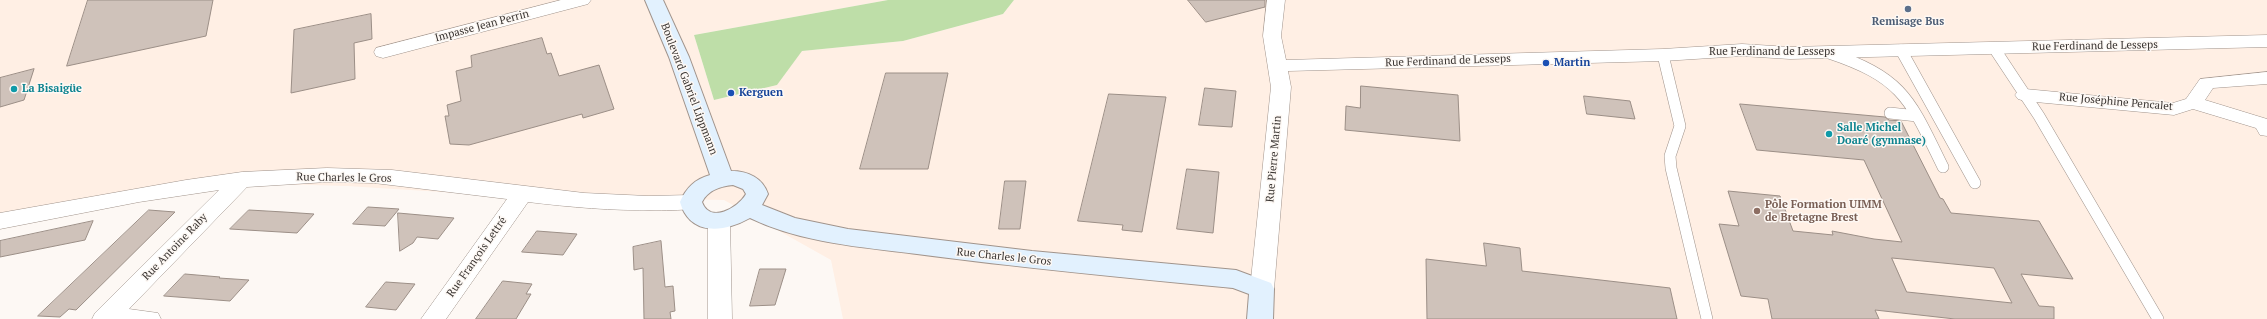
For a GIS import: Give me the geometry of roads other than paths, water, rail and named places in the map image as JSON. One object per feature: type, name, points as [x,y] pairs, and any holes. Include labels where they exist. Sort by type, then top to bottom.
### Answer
[{"type":"street","name":"Impasse Jean Perrin","points":[[382,52],[582,0]]},
{"type":"street","name":"Boulevard Gabriel Lippmann","points":[[654,0],[679,57],[723,179]]},
{"type":"street","name":"Rue Pierre Martin","points":[[1260,319],[1281,87],[1276,66],[1272,36],[1276,0]]},
{"type":"street","name":"Rue Ferdinand de Lesseps","points":[[1276,66],[1663,55],[1742,50],[1790,53],[2267,41]]},
{"type":"street","points":[[2267,78],[2207,83],[2193,103],[2263,124],[2267,130]]},
{"type":"street","name":"Rue Joséphine Pencalet","points":[[2025,95],[2174,109],[2193,103]]},
{"type":"street","name":"Rue Charles le Gros","points":[[0,221],[102,200],[242,179],[373,176],[522,194],[613,201],[691,202]]},
{"type":"street","points":[[733,178],[750,183],[757,194],[749,208],[730,219],[719,221],[701,218],[695,214],[691,202],[693,196],[705,185],[723,179],[733,178]]},
{"type":"street","name":"Rue Antoine Raby","points":[[106,317],[242,179]]},
{"type":"street","name":"Rue François Lettré","points":[[433,319],[522,194]]},
{"type":"street","name":"Rue Charles le Gros","points":[[749,208],[766,217],[792,226],[825,234],[996,257],[1236,279],[1262,289]]},
{"type":"street","points":[[719,221],[720,319]]},
{"type":"street","name":"Rue Antoine Raby","points":[[106,317],[149,319]]},
{"type":"lane","points":[[1994,48],[2025,95],[2158,319]]},
{"type":"lane","points":[[1901,50],[1975,183]]},
{"type":"lane","points":[[1827,52],[1863,66],[1883,76],[1900,90],[1917,116],[1943,166]]},
{"type":"lane","points":[[1663,55],[1680,126],[1677,140],[1670,156],[1670,168],[1707,319]]},
{"type":"lane","points":[[1890,113],[1917,116]]},
{"type":"place","name":"Remisage Bus","points":[[1908,9]]},
{"type":"place","name":"Martin","points":[[1546,63]]},
{"type":"place","name":"La Bisaigüe","points":[[14,89]]},
{"type":"place","name":"Kerguen","points":[[731,93]]},
{"type":"place","name":"Salle Michel Doaré (gymnase)","points":[[1829,134]]},
{"type":"place","name":"Pôle Formation UIMM de Bretagne Brest","points":[[1757,211]]}]
